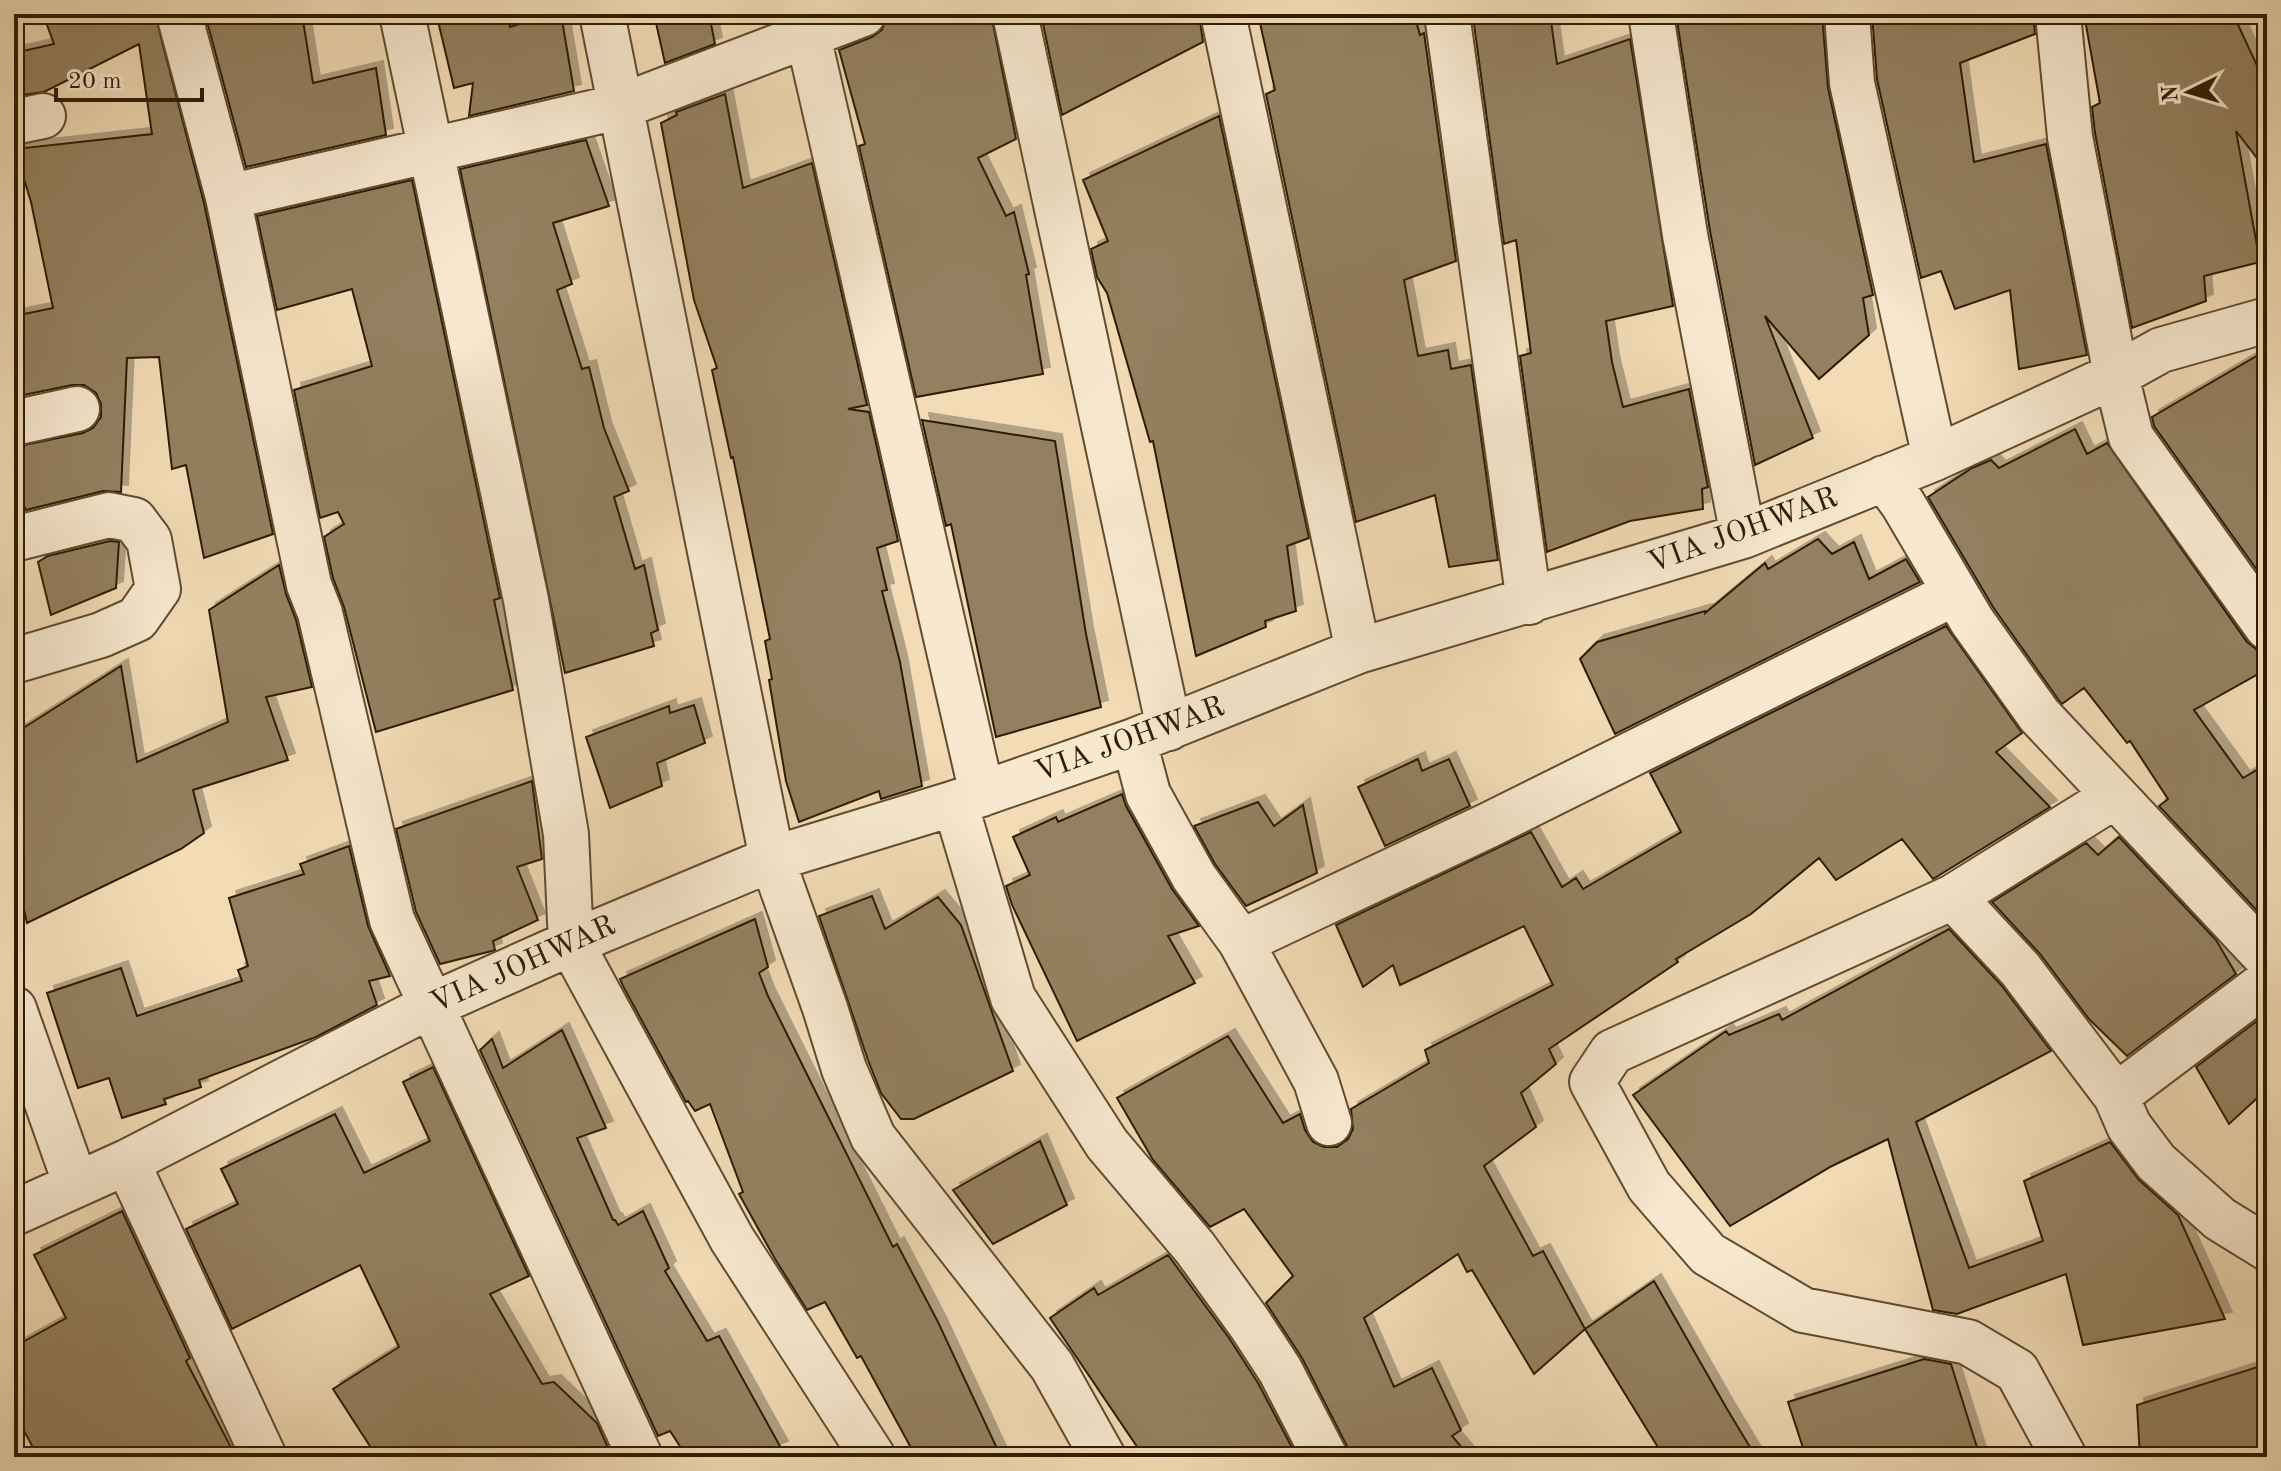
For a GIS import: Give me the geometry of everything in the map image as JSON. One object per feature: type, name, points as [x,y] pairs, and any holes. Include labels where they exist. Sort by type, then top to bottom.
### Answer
[{"type":"street","points":[[179,14],[228,197],[309,585],[324,628],[392,920],[640,1457]]},
{"type":"street","points":[[402,14],[526,600],[566,834],[571,943],[732,1239],[873,1457]]},
{"type":"street","points":[[602,14],[772,859],[844,1069],[873,1137],[1052,1366],[1103,1457]]},
{"type":"street","points":[[228,197],[622,106],[805,24],[863,14]]},
{"type":"street","points":[[1015,14],[1151,734],[1148,794],[1194,877],[1241,942],[1316,1081],[1329,1123]]},
{"type":"street","points":[[1223,14],[1358,651]]},
{"type":"street","points":[[1447,14],[1529,602]]},
{"type":"street","points":[[1651,14],[1685,235],[1743,536]]},
{"type":"street","points":[[1847,14],[1852,83],[1935,458]]},
{"type":"street","points":[[2058,14],[2070,137],[2131,437],[2267,627]]},
{"type":"street","points":[[805,24],[1013,998],[1107,1144],[1195,1248],[1250,1324],[1280,1370],[1325,1457]]},
{"type":"street","name":"VIA JOHWAR","points":[[14,1213],[127,1162],[430,1006],[772,859],[969,799],[1151,734],[1358,651],[1743,536],[1935,458],[2116,375],[2161,350],[2267,320]]},
{"type":"street","points":[[14,423],[77,409]]},
{"type":"street","points":[[1884,478],[1903,504],[1999,663],[2039,715],[2267,958]]},
{"type":"street","points":[[14,539],[109,515],[134,520],[149,540],[158,589],[137,619],[101,635],[14,661]]},
{"type":"street","points":[[1241,942],[1489,825],[1955,593]]},
{"type":"street","points":[[2064,1457],[2017,1371],[1989,1352],[1968,1342],[1803,1310],[1708,1254],[1649,1186],[1592,1082],[1612,1052],[1953,897],[2115,796]]},
{"type":"street","points":[[1953,897],[2020,969],[2116,1096],[2129,1126],[2156,1162],[2220,1219],[2267,1248]]},
{"type":"street","points":[[2116,1096],[2267,982]]},
{"type":"street","points":[[14,1009],[76,1185]]},
{"type":"street","points":[[127,1162],[264,1457]]},
{"type":"building","points":[[43,14],[155,14],[204,203],[273,534],[204,558],[186,465],[172,469],[159,357],[127,358],[121,492],[103,491],[26,510],[14,487],[14,447],[83,433],[93,428],[101,417],[101,404],[96,393],[84,385],[14,397],[14,316],[53,308],[31,202],[15,149],[152,134],[139,44],[44,92],[14,96],[14,53],[54,44]]},
{"type":"building","points":[[205,14],[302,14],[313,83],[376,68],[386,135],[246,167]]},
{"type":"building","points":[[476,14],[507,14],[510,27],[561,14],[574,91],[469,116],[473,83],[454,88],[438,21]]},
{"type":"building","points":[[654,14],[709,14],[715,44],[665,63]]},
{"type":"building","points":[[887,14],[991,14],[1016,139],[978,158],[1006,216],[1014,212],[1029,274],[1026,275],[1043,374],[916,397],[859,146],[865,144],[839,50],[882,30]]},
{"type":"building","points":[[1041,14],[1199,14],[1203,42],[1062,115]]},
{"type":"building","points":[[1258,14],[1414,14],[1420,35],[1424,33],[1456,261],[1404,280],[1418,356],[1448,350],[1451,369],[1471,365],[1498,560],[1449,567],[1435,495],[1356,522],[1266,94],[1275,90]]},
{"type":"building","points":[[1482,14],[1550,14],[1557,64],[1630,39],[1673,306],[1606,321],[1612,362],[1623,407],[1689,389],[1708,487],[1702,489],[1703,509],[1630,521],[1547,552],[1520,356],[1531,353],[1516,240],[1504,244],[1473,17]]},
{"type":"building","points":[[1676,14],[1822,14],[1828,88],[1873,295],[1863,298],[1869,335],[1819,379],[1765,316],[1813,438],[1755,465],[1710,231]]},
{"type":"building","points":[[1872,14],[2033,14],[2035,34],[1960,63],[1974,162],[2046,144],[2087,355],[2019,369],[2010,290],[1955,309],[1941,271],[1921,278],[1877,79]]},
{"type":"building","points":[[2084,14],[2233,14],[2267,87],[2267,171],[2236,131],[2260,262],[2204,276],[2206,301],[2132,328],[2095,133],[2092,107],[2100,103]]},
{"type":"building","points":[[725,94],[743,188],[812,163],[867,405],[848,409],[869,412],[898,541],[877,548],[887,590],[882,591],[900,662],[922,786],[881,799],[879,791],[799,822],[786,781],[769,680],[772,679],[765,641],[770,639],[712,370],[717,368],[694,300],[661,123],[677,115],[676,112]]},
{"type":"building","points":[[1219,116],[1309,538],[1287,546],[1296,611],[1265,621],[1266,627],[1196,656],[1153,441],[1150,442],[1107,293],[1097,277],[1091,249],[1108,241],[1083,180]]},
{"type":"building","points":[[586,140],[609,206],[553,223],[572,284],[557,290],[582,369],[589,367],[604,428],[629,491],[614,497],[635,569],[644,565],[658,630],[651,633],[654,646],[565,673],[460,169]]},
{"type":"building","points":[[412,180],[500,598],[494,600],[513,690],[376,732],[324,537],[344,524],[338,512],[320,518],[294,390],[372,366],[352,289],[277,310],[257,216]]},
{"type":"building","points":[[2267,350],[2267,584],[2154,426],[2152,417]]},
{"type":"building","points":[[922,420],[1055,441],[1101,707],[996,737],[951,524],[946,526]]},
{"type":"building","points":[[2075,429],[2087,454],[2107,443],[2247,642],[2256,649],[2267,669],[2194,710],[2243,778],[2267,764],[2267,913],[2262,916],[2159,806],[2168,799],[2130,741],[2127,743],[2084,688],[2062,704],[2058,699],[1993,607],[1928,497],[1972,468],[1991,460],[1999,468]]},
{"type":"building","points":[[1818,539],[1832,554],[1854,542],[1869,579],[1906,559],[1920,582],[1615,734],[1580,659],[1597,642],[1705,613],[1765,563],[1768,569]]},
{"type":"building","points":[[110,541],[119,542],[116,588],[51,615],[38,562],[48,556]]},
{"type":"building","points":[[279,565],[312,687],[266,697],[288,760],[193,790],[204,833],[181,849],[27,923],[14,865],[14,734],[121,666],[137,762],[228,722],[209,610]]},
{"type":"building","points":[[1946,626],[2022,733],[1996,752],[2050,807],[1933,879],[1902,839],[1836,880],[1819,858],[1751,914],[1676,959],[1678,962],[1549,1049],[1556,1064],[1521,1093],[1536,1127],[1484,1166],[1533,1256],[1543,1251],[1585,1329],[1534,1374],[1472,1270],[1467,1272],[1458,1254],[1364,1318],[1394,1387],[1432,1368],[1461,1430],[1452,1436],[1470,1457],[1350,1457],[1302,1358],[1266,1303],[1293,1276],[1244,1209],[1210,1227],[1153,1160],[1117,1098],[1228,1036],[1283,1123],[1300,1114],[1313,1142],[1324,1147],[1337,1147],[1348,1139],[1353,1129],[1351,1109],[1429,1063],[1425,1050],[1553,985],[1524,926],[1400,985],[1393,965],[1363,987],[1336,925],[1531,832],[1562,887],[1576,878],[1583,889],[1681,832],[1650,773]]},
{"type":"building","points":[[694,705],[705,743],[657,763],[662,786],[610,808],[586,737],[669,706],[670,713]]},
{"type":"building","points":[[1418,759],[1422,771],[1449,759],[1470,806],[1385,846],[1358,787]]},
{"type":"building","points":[[532,781],[542,859],[517,867],[538,920],[493,941],[495,950],[440,964],[416,912],[396,829]]},
{"type":"building","points":[[1122,794],[1172,889],[1199,926],[1168,936],[1195,983],[1077,1041],[1012,905],[1006,886],[1030,875],[1013,837],[1056,817],[1058,822]]},
{"type":"building","points":[[1258,802],[1274,826],[1303,805],[1317,873],[1246,906],[1215,864],[1194,826]]},
{"type":"building","points":[[2119,837],[2216,940],[2236,974],[2127,1056],[2089,1019],[2040,954],[1992,902],[2086,843],[2098,855]]},
{"type":"building","points":[[349,846],[368,926],[390,976],[369,981],[377,1005],[316,1037],[199,1080],[201,1087],[164,1099],[166,1104],[122,1118],[109,1078],[78,1088],[47,993],[121,968],[137,1016],[242,981],[238,970],[248,966],[229,898],[304,874],[300,864]]},
{"type":"building","points":[[872,896],[885,929],[938,897],[961,925],[1013,1071],[914,1119],[901,1119],[881,1093],[819,916]]},
{"type":"building","points":[[755,919],[768,967],[759,973],[768,996],[893,1247],[897,1244],[938,1322],[1001,1457],[916,1457],[861,1356],[857,1358],[825,1302],[807,1310],[775,1259],[739,1194],[743,1192],[710,1104],[695,1111],[686,1102],[623,986],[620,979]]},
{"type":"building","points":[[1949,929],[2001,985],[2051,1051],[1916,1122],[1969,1268],[2043,1241],[2024,1181],[2110,1142],[2139,1180],[2178,1215],[2225,1319],[2083,1345],[2066,1274],[1957,1314],[1933,1310],[1888,1139],[1832,1166],[1730,1226],[1633,1095],[1726,1031],[1729,1035],[1779,1014],[1782,1020]]},
{"type":"building","points":[[2261,1018],[2267,1028],[2267,1089],[2229,1124],[2196,1067]]},
{"type":"building","points":[[562,1030],[606,1128],[577,1138],[613,1220],[618,1225],[643,1211],[669,1268],[665,1271],[707,1341],[719,1336],[781,1448],[757,1457],[687,1457],[670,1431],[658,1436],[480,1050],[492,1039],[503,1068]]},
{"type":"building","points":[[433,1067],[529,1276],[490,1294],[542,1384],[554,1382],[597,1423],[612,1457],[377,1457],[333,1389],[399,1347],[360,1265],[232,1329],[186,1229],[238,1204],[221,1169],[335,1114],[364,1173],[430,1141],[403,1082]]},
{"type":"building","points":[[1040,1141],[1067,1205],[993,1244],[953,1190]]},
{"type":"building","points":[[122,1211],[190,1358],[186,1361],[236,1457],[38,1457],[14,1412],[14,1347],[66,1318],[34,1255]]},
{"type":"building","points":[[1168,1255],[1258,1383],[1297,1457],[1144,1457],[1050,1318],[1094,1288],[1098,1295]]},
{"type":"building","points":[[1654,1281],[1756,1457],[1664,1457],[1585,1329]]},
{"type":"building","points":[[1924,1359],[1951,1364],[1980,1457],[1806,1457],[1788,1402]]},
{"type":"building","points":[[2267,1364],[2267,1457],[2140,1457],[2137,1405]]}]
